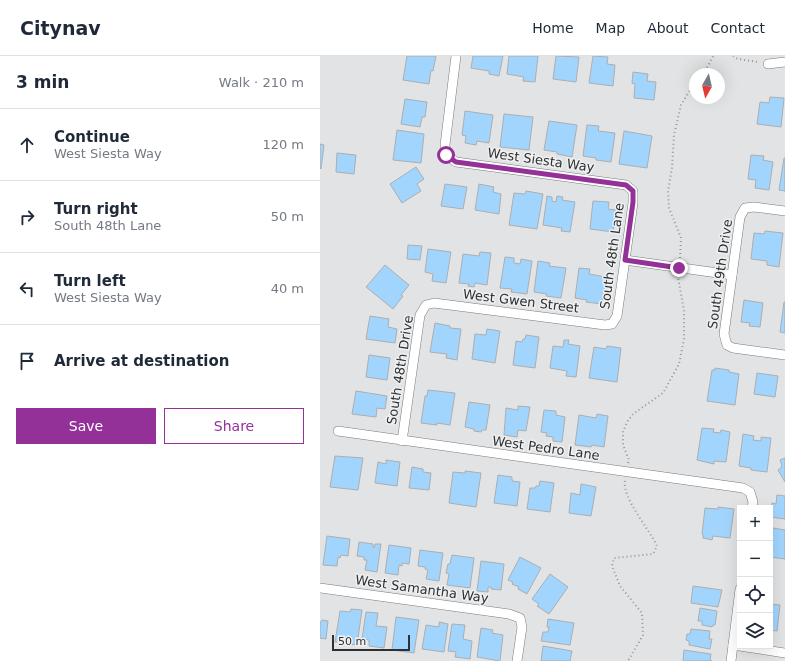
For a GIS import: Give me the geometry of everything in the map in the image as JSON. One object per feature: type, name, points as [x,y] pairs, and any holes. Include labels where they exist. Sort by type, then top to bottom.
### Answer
[{"type":"street","name":"West Siesta Way","points":[[456,56],[445,145],[446,155],[456,162],[626,185],[633,191]]},
{"type":"street","points":[[768,64],[785,62]]},
{"type":"street","name":"South 48th Lane","points":[[612,324],[617,316],[633,202],[633,191]]},
{"type":"street","name":"South 49th Drive","points":[[785,211],[754,207],[745,208],[740,217],[724,334],[727,345],[733,348],[785,355]]},
{"type":"street","points":[[625,260],[732,275]]},
{"type":"street","name":"West Gwen Street","points":[[426,305],[434,303],[605,325],[612,324]]},
{"type":"street","name":"South 48th Drive","points":[[402,441],[420,315],[426,305]]},
{"type":"street","name":"West Pedro Lane","points":[[338,431],[743,488],[750,492],[752,505]]},
{"type":"street","name":"West Samantha Way","points":[[320,588],[509,614],[520,618],[522,626],[517,661]]},
{"type":"street","points":[[731,661],[737,613]]},
{"type":"street","points":[[733,645],[785,653]]},
{"type":"path","points":[[706,68],[713,56]]},
{"type":"path","points":[[733,56],[738,59],[768,64]]},
{"type":"path","points":[[628,661],[643,635],[642,613],[620,586],[612,566],[614,558],[653,554],[657,546],[630,501],[624,485],[629,460],[623,445],[623,432],[627,422],[633,414],[663,393],[679,364],[684,339],[684,311],[678,279],[681,238],[670,208],[668,191],[672,168],[674,135],[681,105],[689,92]]},
{"type":"building","points":[[407,56],[436,56],[433,71],[431,70],[429,84],[403,80]]},
{"type":"building","points":[[473,56],[503,56],[499,76],[489,74],[489,71],[471,68]]},
{"type":"building","points":[[509,56],[538,56],[535,82],[523,81],[524,77],[507,74]]},
{"type":"building","points":[[556,56],[579,57],[576,82],[553,79]]},
{"type":"building","points":[[593,56],[608,57],[607,64],[615,65],[613,86],[589,83]]},
{"type":"building","points":[[633,72],[648,74],[647,81],[656,82],[654,100],[634,98],[635,84],[632,83]]},
{"type":"building","points":[[770,97],[784,98],[781,127],[757,124],[760,102],[769,103]]},
{"type":"building","points":[[405,99],[427,102],[425,117],[422,117],[420,127],[401,124]]},
{"type":"building","points":[[465,111],[493,115],[489,143],[477,141],[476,145],[465,143],[466,136],[462,135]]},
{"type":"building","points":[[504,114],[533,117],[529,150],[500,147]]},
{"type":"building","points":[[549,121],[577,125],[572,157],[557,154],[557,152],[544,150]]},
{"type":"building","points":[[587,125],[599,126],[598,131],[615,133],[611,162],[583,156]]},
{"type":"building","points":[[397,130],[424,134],[421,163],[393,160]]},
{"type":"building","points":[[624,131],[652,136],[647,168],[619,164]]},
{"type":"building","points":[[320,144],[324,145],[321,169],[320,168]]},
{"type":"building","points":[[337,153],[356,155],[354,174],[336,172]]},
{"type":"building","points":[[751,155],[764,156],[763,160],[773,162],[769,190],[755,188],[756,180],[748,179]]},
{"type":"building","points":[[785,158],[785,191],[779,190]]},
{"type":"building","points":[[416,167],[424,179],[417,184],[421,191],[402,203],[390,184]]},
{"type":"building","points":[[445,184],[467,187],[463,209],[441,206]]},
{"type":"building","points":[[479,184],[494,187],[493,192],[501,194],[499,214],[475,210]]},
{"type":"building","points":[[526,191],[543,194],[537,229],[509,225],[514,193],[525,194]]},
{"type":"building","points":[[547,196],[552,197],[552,201],[556,202],[557,196],[563,197],[562,200],[575,202],[570,232],[561,231],[562,228],[543,225]]},
{"type":"building","points":[[593,201],[609,202],[608,209],[616,210],[613,232],[590,229]]},
{"type":"building","points":[[765,231],[783,233],[779,267],[767,265],[767,261],[751,259],[754,233],[764,234]]},
{"type":"building","points":[[408,245],[422,246],[420,260],[407,259]]},
{"type":"building","points":[[428,249],[451,252],[446,283],[432,281],[433,274],[425,272]]},
{"type":"building","points":[[480,252],[491,253],[487,285],[475,283],[474,287],[468,286],[469,284],[459,283],[463,254],[479,256]]},
{"type":"building","points":[[505,257],[514,258],[514,263],[520,264],[521,259],[532,261],[527,294],[511,292],[512,289],[500,288]]},
{"type":"building","points":[[538,261],[550,263],[549,266],[566,268],[561,298],[546,296],[547,294],[534,292]]},
{"type":"building","points":[[385,265],[409,285],[393,309],[366,287]]},
{"type":"building","points":[[579,268],[590,269],[589,274],[606,277],[602,304],[586,302],[587,300],[575,298]]},
{"type":"building","points":[[744,300],[763,303],[760,327],[749,326],[750,323],[741,322]]},
{"type":"building","points":[[785,302],[785,333],[780,332]]},
{"type":"building","points":[[370,316],[389,319],[388,327],[397,329],[395,343],[366,339]]},
{"type":"building","points":[[435,323],[450,326],[450,328],[461,329],[457,360],[446,358],[447,354],[430,352]]},
{"type":"building","points":[[487,329],[500,331],[495,363],[472,359],[475,334],[486,335]]},
{"type":"building","points":[[526,335],[539,337],[535,368],[513,365],[516,341],[522,342]]},
{"type":"building","points":[[564,340],[569,340],[568,344],[580,346],[576,377],[566,376],[567,371],[550,368],[553,346],[563,347]]},
{"type":"building","points":[[607,346],[621,348],[617,382],[589,378],[594,347],[606,349]]},
{"type":"building","points":[[369,355],[390,358],[387,380],[366,377]]},
{"type":"building","points":[[715,368],[729,370],[729,372],[739,374],[735,405],[707,401],[712,370],[715,370]]},
{"type":"building","points":[[757,373],[778,376],[775,397],[754,394]]},
{"type":"building","points":[[428,390],[455,393],[450,425],[421,423],[425,396],[427,396]]},
{"type":"building","points":[[356,391],[387,396],[385,409],[377,408],[376,417],[352,414]]},
{"type":"building","points":[[469,402],[490,405],[486,430],[482,430],[481,432],[474,431],[474,429],[465,427]]},
{"type":"building","points":[[518,406],[530,407],[526,431],[518,430],[517,437],[504,435],[506,408],[518,410]]},
{"type":"building","points":[[544,410],[556,411],[556,415],[565,417],[562,442],[553,441],[553,437],[546,436],[547,433],[541,432]]},
{"type":"building","points":[[597,414],[608,416],[604,447],[575,445],[579,415],[596,418]]},
{"type":"building","points":[[702,428],[714,429],[713,432],[720,433],[721,430],[730,432],[726,462],[714,461],[714,464],[697,460]]},
{"type":"building","points":[[743,434],[754,436],[753,440],[761,441],[761,437],[771,438],[767,472],[751,470],[751,468],[739,466]]},
{"type":"building","points":[[335,456],[363,458],[358,490],[330,487]]},
{"type":"building","points":[[785,458],[785,482],[778,470],[782,467],[780,460]]},
{"type":"building","points":[[386,460],[400,462],[397,486],[375,483],[378,462],[386,464]]},
{"type":"building","points":[[412,467],[423,469],[423,472],[431,473],[429,490],[409,488]]},
{"type":"building","points":[[465,471],[481,473],[476,507],[449,503],[453,472],[465,473]]},
{"type":"building","points":[[498,475],[512,477],[512,481],[520,482],[517,506],[494,503]]},
{"type":"building","points":[[540,481],[554,483],[550,512],[527,509],[530,488],[539,486]]},
{"type":"building","points":[[581,484],[596,487],[591,516],[569,513],[571,493],[580,495]]},
{"type":"building","points":[[777,495],[785,496],[785,519],[773,517],[772,503],[776,504]]},
{"type":"building","points":[[718,507],[734,509],[730,538],[713,536],[712,540],[703,538],[702,534],[705,508],[718,509]]},
{"type":"building","points":[[773,528],[785,530],[785,559],[773,557]]},
{"type":"building","points":[[327,536],[350,539],[348,556],[341,555],[340,558],[338,557],[337,566],[323,565]]},
{"type":"building","points":[[359,542],[373,544],[374,548],[375,544],[381,544],[377,572],[365,570],[367,560],[364,560],[364,557],[357,556]]},
{"type":"building","points":[[389,545],[411,548],[409,564],[402,563],[402,566],[399,565],[398,575],[385,573]]},
{"type":"building","points":[[420,550],[443,553],[439,581],[426,579],[428,570],[425,569],[425,567],[418,566]]},
{"type":"building","points":[[452,555],[474,558],[470,588],[447,585],[449,574],[446,573]]},
{"type":"building","points":[[520,557],[541,568],[527,594],[518,589],[519,587],[512,584],[513,582],[508,580]]},
{"type":"building","points":[[481,561],[504,564],[501,590],[491,589],[491,587],[488,587],[488,592],[477,591]]},
{"type":"building","points":[[550,574],[568,587],[549,614],[537,606],[539,604],[532,599]]},
{"type":"building","points":[[693,586],[722,590],[718,607],[691,603]]},
{"type":"building","points":[[773,604],[780,605],[777,631],[773,630]]},
{"type":"building","points":[[700,608],[717,611],[715,625],[712,627],[702,625],[702,621],[698,621]]},
{"type":"building","points":[[351,609],[362,610],[357,645],[335,642],[340,611],[350,612]]},
{"type":"building","points":[[366,612],[378,613],[376,626],[387,627],[384,648],[369,646],[369,640],[362,639]]},
{"type":"building","points":[[396,617],[419,620],[414,653],[392,650]]},
{"type":"building","points":[[548,619],[574,623],[570,645],[541,641],[543,632],[548,632]]},
{"type":"building","points":[[322,620],[328,621],[326,639],[320,638],[320,622]]},
{"type":"building","points":[[439,622],[448,624],[444,652],[422,649],[426,625],[439,627]]},
{"type":"building","points":[[452,624],[465,625],[463,639],[472,641],[470,659],[455,657],[456,652],[448,651]]},
{"type":"building","points":[[481,628],[493,630],[492,633],[503,635],[500,661],[477,657]]},
{"type":"building","points":[[691,629],[710,631],[709,639],[712,639],[710,649],[689,645],[689,641],[686,640],[687,634],[690,634]]},
{"type":"building","points":[[543,646],[572,651],[570,661],[541,661]]},
{"type":"building","points":[[684,650],[711,654],[710,660],[712,661],[683,661]]},
{"type":"route","points":[[446,155],[456,162],[626,185],[633,191],[633,202],[625,260],[679,268]]}]
